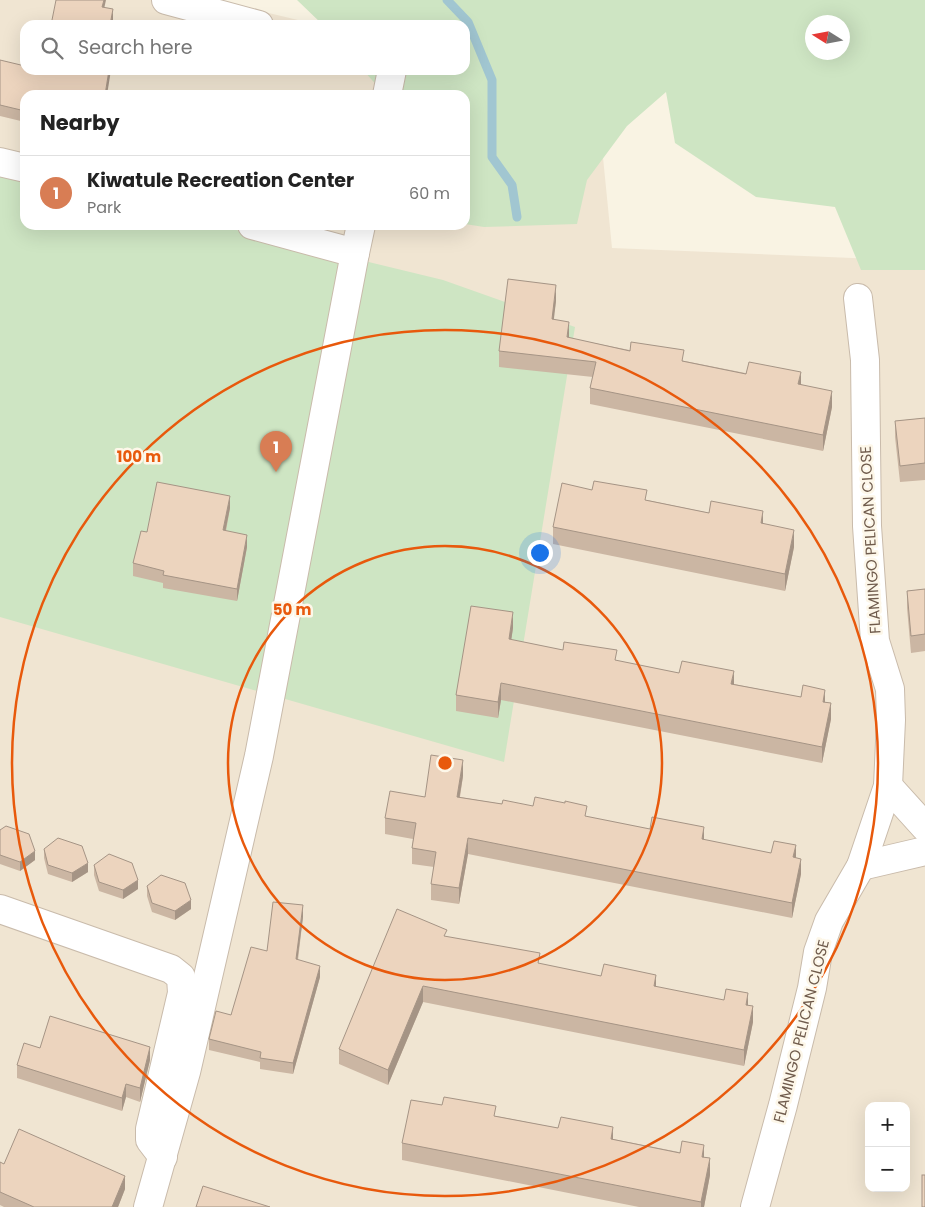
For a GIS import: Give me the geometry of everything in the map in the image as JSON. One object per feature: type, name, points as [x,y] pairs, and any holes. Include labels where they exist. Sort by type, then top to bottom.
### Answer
[{"type":"street","points":[[166,0],[240,20]]},
{"type":"street","points":[[388,90],[391,75]]},
{"type":"street","points":[[0,162],[20,167]]},
{"type":"street","points":[[270,230],[355,253]]},
{"type":"street","points":[[148,1207],[164,1157],[188,1062],[258,756],[360,230]]},
{"type":"street","name":"FLAMINGO PELICAN CLOSE","points":[[755,1207],[784,1105],[812,988],[818,952],[829,920],[861,866],[888,786],[891,720],[890,689],[876,641],[867,526],[865,360],[858,298]]},
{"type":"street","points":[[888,786],[925,827]]},
{"type":"street","points":[[861,866],[925,851]]},
{"type":"street","points":[[0,908],[171,969],[181,977],[182,993],[150,1130],[150,1140],[164,1157]]},
{"type":"shaded area","points":[[0,0],[215,0],[298,20],[20,20],[20,75],[453,75],[597,97],[612,248],[925,261],[925,1207],[0,1207]]},
{"type":"green space","points":[[297,0],[925,0],[925,270],[861,270],[835,207],[756,197],[675,143],[666,92],[627,126],[587,180],[577,224],[484,227],[470,225],[470,90],[380,90],[367,75],[470,75],[470,20],[318,20]]},
{"type":"green space","points":[[0,173],[20,178],[20,230],[237,230],[443,280],[575,327],[504,762],[0,617]]},
{"type":"building","points":[[56,0],[104,0],[102,7],[113,9],[111,20],[52,20]]},
{"type":"building","points":[[0,60],[20,65],[20,75],[108,75],[106,90],[20,90],[20,110],[0,105]]},
{"type":"building","points":[[508,279],[556,285],[552,319],[569,322],[567,337],[630,351],[631,342],[684,350],[682,361],[746,374],[749,362],[801,372],[798,384],[832,391],[823,435],[590,388],[596,362],[499,351]]},
{"type":"building","points":[[925,418],[925,463],[900,466],[895,421]]},
{"type":"building","points":[[594,481],[647,490],[645,500],[709,513],[711,501],[763,511],[761,523],[794,530],[785,574],[553,527],[562,483],[592,490]]},
{"type":"building","points":[[157,482],[230,496],[223,530],[247,535],[237,589],[163,575],[164,571],[133,563],[141,531],[147,532]]},
{"type":"building","points":[[925,589],[925,634],[911,636],[907,591]]},
{"type":"building","points":[[471,606],[513,612],[509,639],[563,650],[564,642],[617,650],[615,660],[679,673],[682,661],[734,671],[731,684],[801,697],[803,685],[825,690],[823,702],[831,703],[822,747],[501,683],[498,702],[456,695]]},
{"type":"building","points":[[431,755],[463,760],[457,797],[502,804],[503,800],[533,806],[535,797],[565,803],[565,801],[587,806],[585,816],[650,829],[652,817],[704,827],[702,839],[771,853],[774,841],[796,845],[793,857],[801,859],[792,903],[468,838],[459,888],[431,884],[436,852],[412,848],[416,823],[385,818],[390,791],[425,797]]},
{"type":"building","points":[[6,826],[29,834],[35,851],[20,862],[0,855],[0,830]]},
{"type":"building","points":[[58,838],[82,846],[88,863],[72,873],[48,865],[44,849]]},
{"type":"building","points":[[109,854],[132,863],[138,880],[123,890],[99,882],[94,865]]},
{"type":"building","points":[[161,875],[185,883],[191,900],[175,911],[152,903],[147,886]]},
{"type":"building","points":[[273,902],[303,905],[296,959],[320,966],[293,1063],[260,1058],[261,1052],[209,1039],[216,1011],[231,1015],[251,947],[267,951]]},
{"type":"building","points":[[397,909],[447,930],[444,936],[540,953],[538,963],[601,976],[604,964],[656,975],[654,986],[724,1000],[726,989],[748,993],[746,1005],[753,1006],[744,1050],[423,986],[388,1070],[339,1049]]},
{"type":"building","points":[[50,1016],[150,1047],[140,1088],[126,1084],[122,1098],[17,1065],[24,1043],[40,1048]]},
{"type":"building","points":[[444,1097],[496,1106],[494,1116],[558,1128],[561,1117],[613,1127],[611,1139],[680,1153],[682,1141],[704,1145],[702,1157],[710,1158],[701,1202],[402,1143],[411,1100],[442,1105]]},
{"type":"building","points":[[19,1129],[125,1176],[112,1207],[34,1207],[0,1192],[0,1162],[4,1164]]},
{"type":"building","points":[[922,1175],[925,1175],[925,1207],[922,1207]]},
{"type":"building","points":[[203,1186],[270,1207],[196,1207]]},
{"type":"waterway","points":[[447,0],[466,20]]},
{"type":"waterway","points":[[470,27],[492,80],[492,157],[512,185],[517,217]]},
{"type":"place","name":"Kiwatule Recreation Center","points":[[276,472]]}]
